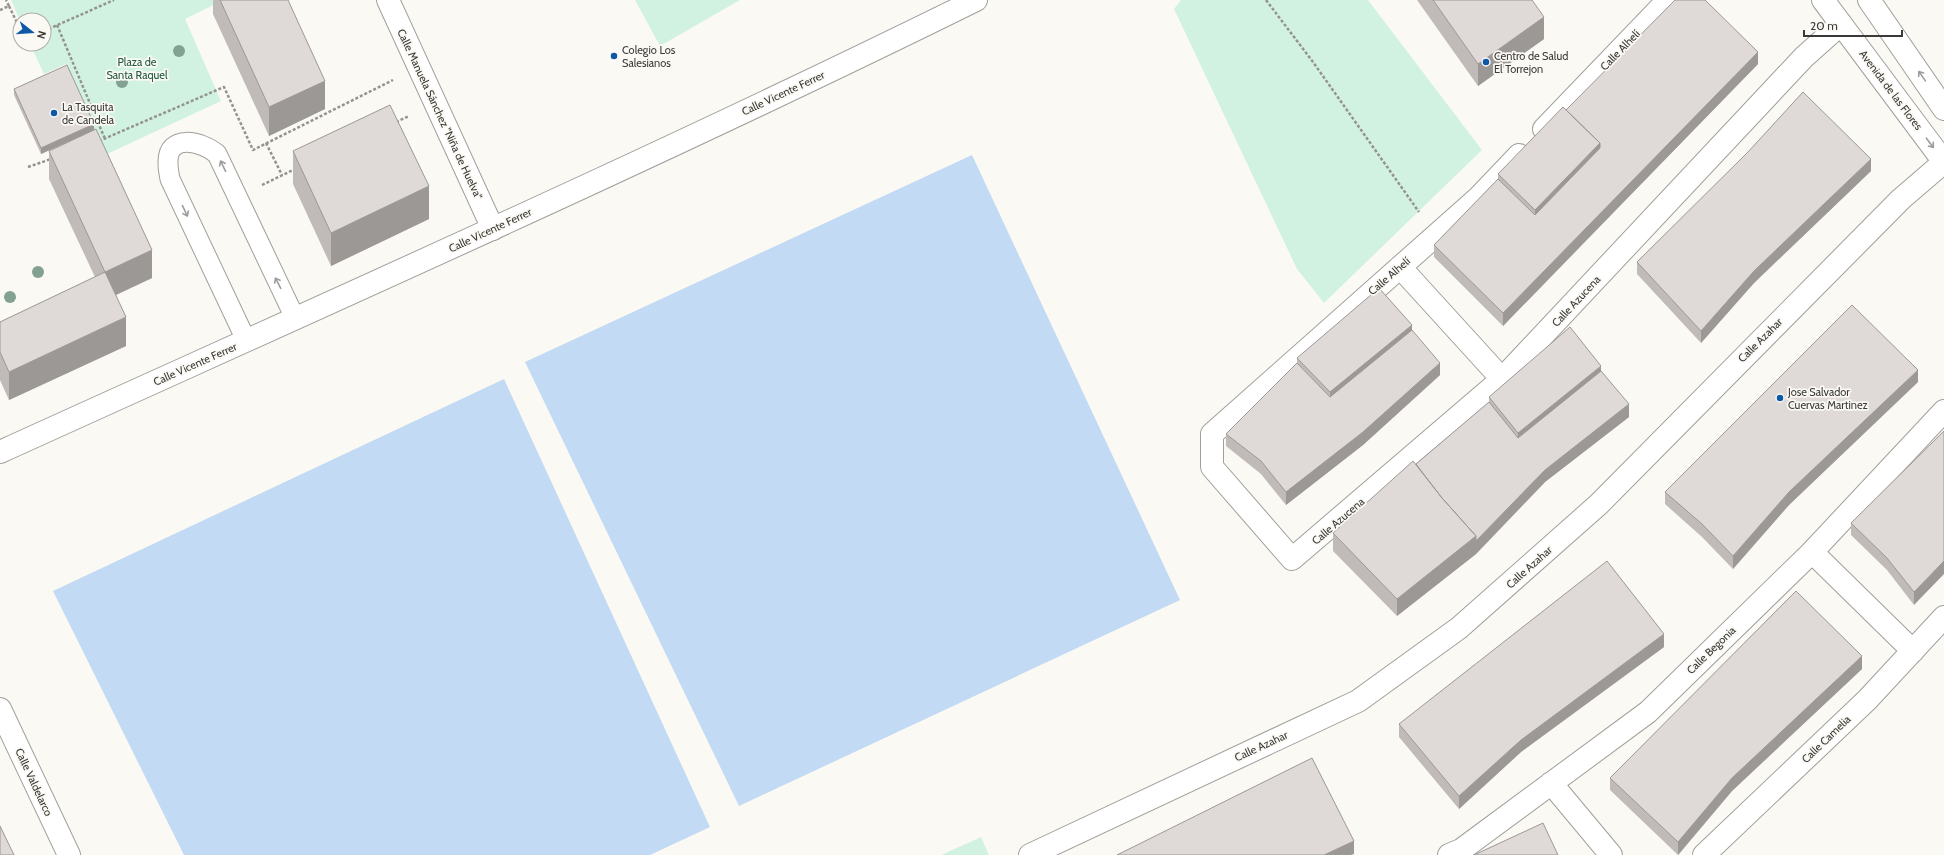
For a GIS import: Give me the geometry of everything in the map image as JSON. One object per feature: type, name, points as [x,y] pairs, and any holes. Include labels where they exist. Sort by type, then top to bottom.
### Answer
[{"type":"street","name":"Calle Manuela Sánchez \"Niña de Huelva\"","points":[[388,0],[493,229]]},
{"type":"street","name":"Calle Vicente Ferrer","points":[[0,452],[493,229],[880,47],[976,0]]},
{"type":"street","name":"Calle Alhelí","points":[[1292,560],[1212,467],[1212,434],[1478,198],[1668,0]]},
{"type":"street","name":"Avenida de las Flores","points":[[1823,0],[1944,162]]},
{"type":"street","points":[[1869,0],[1944,109]]},
{"type":"street","name":"Calle Azucena","points":[[1292,560],[1502,379],[1804,57],[1841,24]]},
{"type":"street","name":"Calle Azahar","points":[[1030,855],[1358,700],[1459,628],[1599,504],[1901,199],[1944,162]]},
{"type":"street","points":[[1400,267],[1502,379]]},
{"type":"street","name":"Calle Begonia","points":[[1450,855],[1461,850],[1648,712],[1812,552],[1944,411]]},
{"type":"street","points":[[1812,552],[1913,651]]},
{"type":"street","name":"Calle Camelia","points":[[1704,855],[1867,700],[1944,617]]},
{"type":"street","name":"Calle Valdelarco","points":[[0,709],[68,855]]},
{"type":"street","points":[[1551,783],[1611,855]]},
{"type":"lane","points":[[246,340],[170,179],[167,163],[171,149],[180,143],[194,143],[208,147],[217,154],[295,318]]},
{"type":"path","points":[[6,0],[12,12]]},
{"type":"path","points":[[52,27],[114,0]]},
{"type":"path","points":[[1266,0],[1313,62],[1436,236]]},
{"type":"path","points":[[0,10],[9,6]]},
{"type":"path","points":[[57,25],[105,139]]},
{"type":"path","points":[[98,142],[224,87],[254,150],[418,67]]},
{"type":"path","points":[[393,123],[436,104]]},
{"type":"path","points":[[266,143],[282,175]]},
{"type":"path","points":[[28,167],[56,157]]},
{"type":"path","points":[[238,196],[296,169]]},
{"type":"green space","name":"Plaza de Santa Raquel","points":[[11,0],[224,0],[185,19],[221,101],[105,155],[66,64],[44,74],[34,52],[52,52],[52,12],[16,12]]},
{"type":"green space","points":[[635,0],[740,0],[660,46]]},
{"type":"green space","points":[[1181,0],[1368,0],[1482,150],[1324,303],[1297,269],[1174,9]]},
{"type":"green space","points":[[981,837],[989,855],[941,855]]},
{"type":"water","points":[[972,155],[1180,600],[739,806],[525,362]]},
{"type":"water","points":[[504,379],[710,827],[650,855],[184,855],[53,591]]},
{"type":"building","points":[[220,0],[288,0],[325,81],[269,107]]},
{"type":"building","points":[[1433,0],[1532,0],[1544,17],[1478,64]]},
{"type":"building","points":[[1675,0],[1705,0],[1758,52],[1503,313],[1434,245],[1498,179],[1535,215],[1600,148],[1600,143],[1566,110]]},
{"type":"building","name":"La Tasquita de Candela","points":[[67,65],[94,124],[41,148],[14,89]]},
{"type":"building","points":[[1803,92],[1871,159],[1754,271],[1701,331],[1637,262],[1748,152]]},
{"type":"building","points":[[390,105],[429,186],[331,233],[293,151]]},
{"type":"building","points":[[1563,107],[1600,143],[1535,210],[1498,174]]},
{"type":"building","points":[[96,129],[152,250],[105,272],[49,151]]},
{"type":"building","points":[[105,272],[126,317],[9,372],[0,352],[0,322]]},
{"type":"building","points":[[1379,288],[1412,325],[1330,392],[1297,358]]},
{"type":"building","points":[[1852,305],[1918,370],[1789,492],[1733,556],[1702,524],[1665,492]]},
{"type":"building","points":[[1570,327],[1601,366],[1518,433],[1489,397]]},
{"type":"building","points":[[1412,330],[1440,363],[1363,432],[1286,492],[1261,461],[1226,434],[1297,363],[1330,397]]},
{"type":"building","points":[[1601,371],[1629,404],[1545,470],[1476,541],[1476,536],[1442,498],[1416,464],[1489,402],[1518,438]]},
{"type":"building","points":[[1944,431],[1944,561],[1914,592],[1887,558],[1851,523]]},
{"type":"building","points":[[1413,461],[1442,498],[1476,536],[1397,599],[1333,533]]},
{"type":"building","points":[[1607,561],[1664,634],[1521,740],[1459,796],[1399,724]]},
{"type":"building","points":[[1796,591],[1862,656],[1732,778],[1678,842],[1610,778]]},
{"type":"building","points":[[1312,758],[1354,841],[1324,855],[1117,855]]},
{"type":"building","points":[[1543,823],[1558,855],[1474,855]]},
{"type":"building","points":[[0,826],[14,855],[0,855]]},
{"type":"place","name":"Colegio Los Salesianos","points":[[614,56]]},
{"type":"place","name":"Centro de Salud El Torrejon","points":[[1486,62]]},
{"type":"place","name":"La Tasquita de Candela","points":[[54,113]]},
{"type":"place","name":"Jose Salvador Cuervas Martinez","points":[[1780,398]]}]
